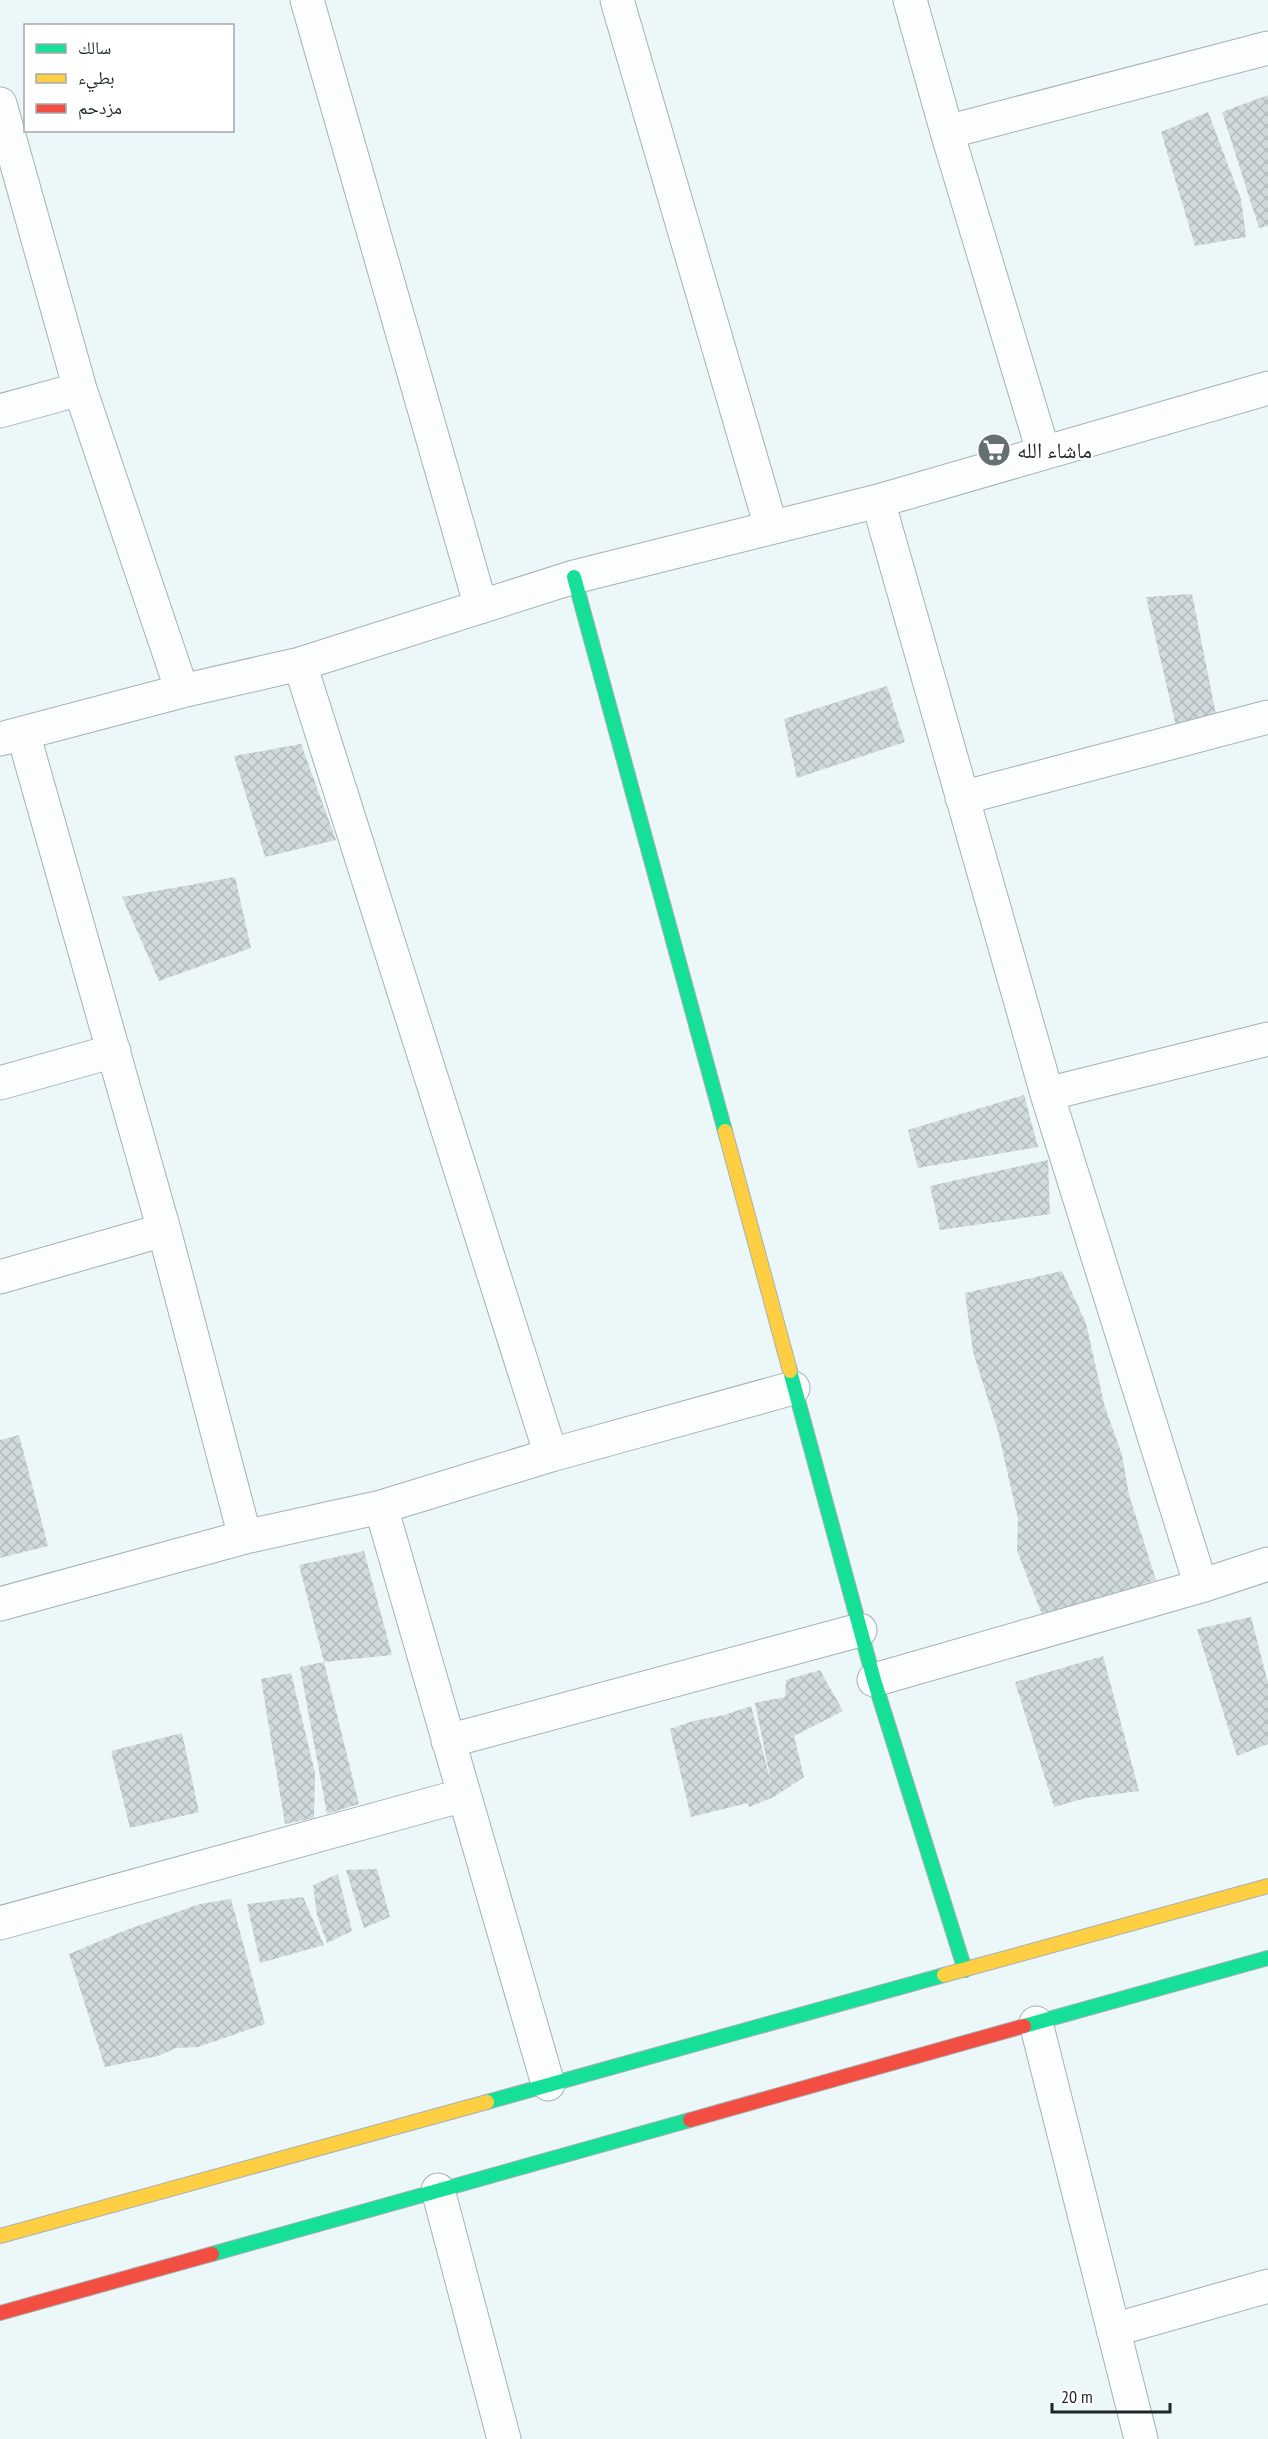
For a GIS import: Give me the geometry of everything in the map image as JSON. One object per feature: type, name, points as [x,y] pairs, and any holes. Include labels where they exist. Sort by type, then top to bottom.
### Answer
[{"type":"street","points":[[307,0],[481,606]]},
{"type":"street","points":[[617,0],[771,527]]},
{"type":"street","points":[[910,0],[947,132],[1043,451]]},
{"type":"street","points":[[947,132],[1268,48]]},
{"type":"street","points":[[0,104],[80,389],[182,691]]},
{"type":"street","points":[[245,1537],[114,1051],[12,736],[182,691],[300,664],[574,577],[878,501],[1043,451],[1268,388]]},
{"type":"street","points":[[0,411],[80,389]]},
{"type":"street","points":[[878,501],[1047,1094],[1201,1586]]},
{"type":"street","points":[[574,577],[874,1680],[965,1970]]},
{"type":"street","points":[[300,664],[551,1455]]},
{"type":"street","points":[[962,798],[1268,717]]},
{"type":"street","points":[[1047,1094],[1268,1039]]},
{"type":"street","points":[[0,1083],[114,1051]]},
{"type":"street","points":[[0,1277],[164,1230]]},
{"type":"street","points":[[0,1604],[245,1537],[381,1506],[551,1455],[793,1388]]},
{"type":"street","points":[[381,1506],[548,2084]]},
{"type":"street","points":[[874,1680],[1201,1586],[1268,1564]]},
{"type":"street","points":[[448,1741],[860,1630]]},
{"type":"street","points":[[0,1923],[464,1795]]},
{"type":"street","points":[[0,2236],[1268,1886]]},
{"type":"street","points":[[0,2313],[1268,1958]]},
{"type":"street","points":[[1036,2023],[1141,2439]]},
{"type":"street","points":[[438,2190],[504,2439]]},
{"type":"street","points":[[1113,2330],[1268,2286]]},
{"type":"building","points":[[1268,95],[1268,226],[1259,228],[1222,112]]},
{"type":"building","points":[[1208,112],[1241,199],[1246,237],[1195,246],[1161,132]]},
{"type":"building","points":[[1192,594],[1216,715],[1176,726],[1146,597]]},
{"type":"building","points":[[887,686],[905,742],[797,778],[784,719]]},
{"type":"building","points":[[301,744],[336,840],[265,857],[234,756]]},
{"type":"building","points":[[235,877],[251,948],[159,981],[122,897]]},
{"type":"building","points":[[1024,1095],[1038,1147],[918,1168],[908,1130]]},
{"type":"building","points":[[1048,1160],[1050,1214],[940,1230],[930,1186]]},
{"type":"building","points":[[1062,1271],[1086,1323],[1104,1404],[1122,1455],[1129,1495],[1156,1580],[1043,1617],[1017,1551],[1018,1519],[998,1431],[973,1352],[965,1293]]},
{"type":"building","points":[[19,1435],[48,1546],[0,1558],[0,1440]]},
{"type":"building","points":[[364,1551],[392,1655],[324,1662],[299,1565]]},
{"type":"building","points":[[1251,1617],[1268,1683],[1268,1744],[1237,1756],[1197,1629]]},
{"type":"building","points":[[1103,1656],[1139,1791],[1086,1798],[1054,1807],[1015,1682]]},
{"type":"building","points":[[324,1662],[359,1804],[327,1814],[300,1667]]},
{"type":"building","points":[[820,1670],[843,1711],[794,1736],[804,1777],[774,1797],[749,1807],[748,1803],[691,1817],[670,1729],[751,1706],[772,1786],[755,1703],[785,1697],[786,1680]]},
{"type":"building","points":[[291,1673],[315,1773],[314,1818],[285,1824],[261,1679]]},
{"type":"building","points":[[182,1733],[199,1812],[130,1828],[111,1751]]},
{"type":"building","points":[[377,1869],[390,1917],[364,1928],[346,1870]]},
{"type":"building","points":[[338,1874],[352,1931],[327,1943],[317,1915],[313,1885]]},
{"type":"building","points":[[303,1897],[324,1945],[260,1963],[247,1904]]},
{"type":"building","points":[[231,1899],[265,2024],[198,2047],[176,2048],[158,2056],[105,2067],[69,1954],[126,1930],[200,1904]]},
{"type":"traffic: fast","points":[[574,577],[725,1131]]},
{"type":"traffic: fast","points":[[790,1371],[874,1680],[965,1970]]},
{"type":"traffic: fast","points":[[1024,2026],[1268,1958]]},
{"type":"traffic: fast","points":[[487,2102],[944,1975]]},
{"type":"traffic: fast","points":[[212,2254],[690,2120]]},
{"type":"traffic: slow","points":[[725,1131],[790,1371]]},
{"type":"traffic: slow","points":[[944,1975],[1268,1886]]},
{"type":"traffic: slow","points":[[0,2236],[487,2102]]},
{"type":"traffic: jam","points":[[690,2120],[1024,2026]]},
{"type":"traffic: jam","points":[[0,2313],[212,2254]]},
{"type":"place","name":"ماشاء الله","points":[[994,450]]}]
